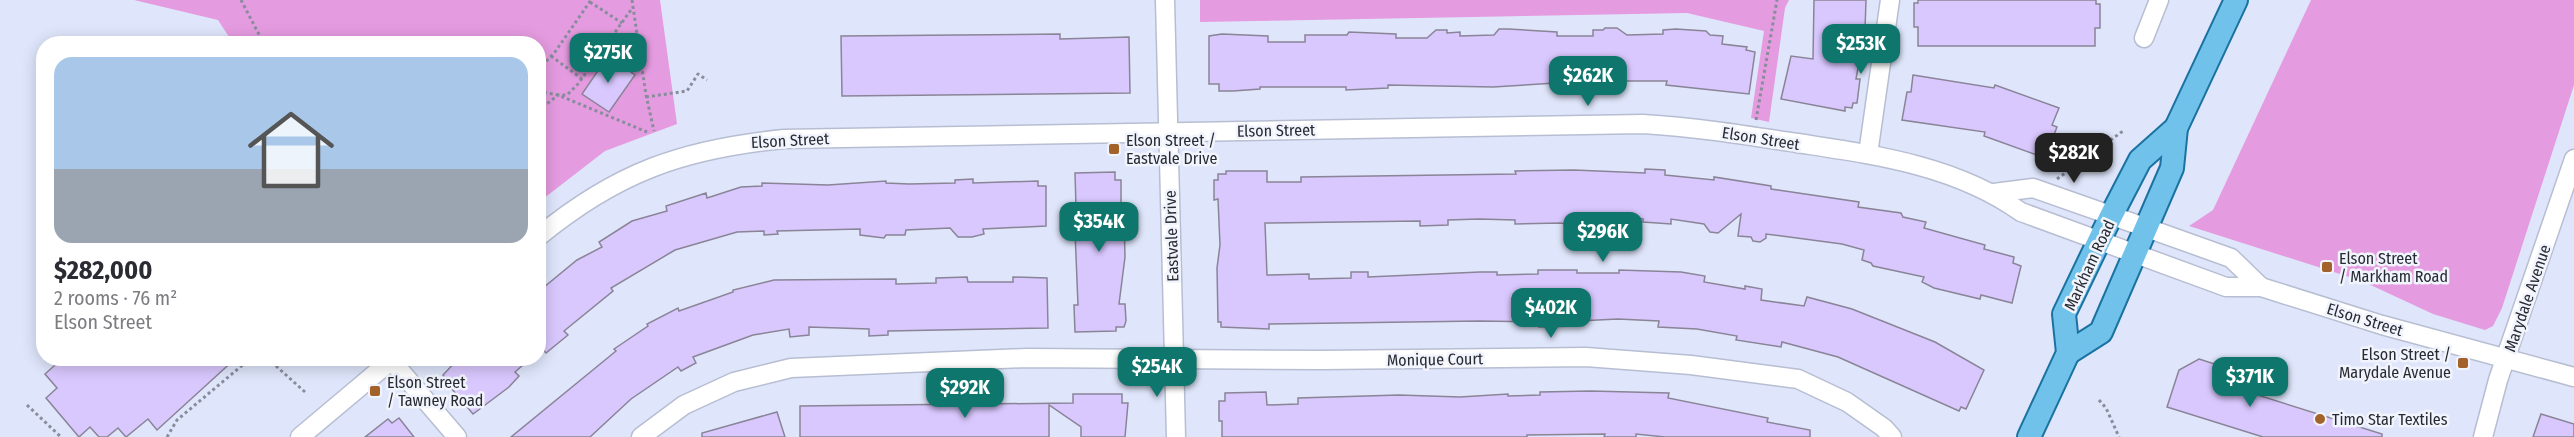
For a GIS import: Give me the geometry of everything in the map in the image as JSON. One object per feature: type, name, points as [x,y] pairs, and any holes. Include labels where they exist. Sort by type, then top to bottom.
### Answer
[{"type":"main road","name":"Markham Road","points":[[2176,128],[2140,160],[2111,216],[2064,314],[2068,353],[2100,332],[2172,168],[2176,128],[2236,0]]},
{"type":"main road","points":[[2029,437],[2068,353]]},
{"type":"street","name":"Eastvale Drive","points":[[1165,0],[1176,437]]},
{"type":"street","points":[[1868,154],[1890,0]]},
{"type":"street","points":[[2144,38],[2159,0]]},
{"type":"street","name":"Elson Street","points":[[546,231],[609,187],[652,166],[699,150],[784,139],[1167,130],[1643,124],[1692,127],[1902,160],[1994,193],[2021,212],[2226,287],[2261,287],[2382,325],[2574,377]]},
{"type":"street","name":"Marydale Avenue","points":[[2483,437],[2506,358],[2574,159]]},
{"type":"street","name":"Elson Street","points":[[1994,193],[2033,189],[2147,228],[2231,258],[2261,287]]},
{"type":"street","name":"Monique Court","points":[[640,437],[684,405],[734,382],[791,368],[1026,358],[1322,360],[1586,357],[1690,365],[1798,379],[1847,402],[1892,437]]},
{"type":"street","points":[[300,437],[385,366]]},
{"type":"street","points":[[399,366],[457,437]]},
{"type":"path","points":[[242,0],[260,36]]},
{"type":"path","points":[[632,0],[646,97],[654,130]]},
{"type":"path","points":[[1753,136],[1777,0]]},
{"type":"path","points":[[546,62],[591,1],[622,23]]},
{"type":"path","points":[[546,105],[558,95],[567,95],[582,79],[633,7]]},
{"type":"path","points":[[551,57],[582,79]]},
{"type":"path","points":[[646,97],[687,91],[698,74],[707,80]]},
{"type":"path","points":[[546,93],[558,95],[647,132]]},
{"type":"path","points":[[2055,180],[2123,131]]},
{"type":"path","points":[[167,437],[174,423],[242,366]]},
{"type":"path","points":[[276,366],[305,393]]},
{"type":"path","points":[[2099,400],[2106,408],[2119,437]]},
{"type":"path","points":[[27,405],[60,436]]},
{"type":"shaded area","points":[[134,0],[660,0],[677,124],[605,151],[546,197],[546,36],[228,36],[218,20]]},
{"type":"shaded area","points":[[1200,0],[1789,0],[1785,8],[1769,122],[1751,118],[1764,31],[1687,13],[1200,22]]},
{"type":"shaded area","points":[[2311,0],[2574,0],[2574,85],[2502,308],[2493,326],[2485,330],[2433,314],[2362,281],[2189,226],[2213,210]]},
{"type":"building","points":[[1814,0],[1866,0],[1865,30],[1856,79],[1860,79],[1857,103],[1853,103],[1852,108],[1845,107],[1845,111],[1781,99],[1791,56],[1813,59]]},
{"type":"building","points":[[1918,0],[2096,0],[2096,4],[2100,4],[2100,28],[2095,28],[2095,46],[1918,46],[1918,27],[1914,27],[1914,3],[1918,3]]},
{"type":"building","points":[[1617,28],[1627,35],[1663,34],[1663,30],[1676,29],[1706,31],[1710,35],[1723,36],[1722,44],[1747,47],[1746,50],[1755,52],[1749,94],[1666,85],[1667,81],[1621,81],[1621,84],[1603,85],[1603,82],[1556,83],[1493,87],[1388,85],[1388,88],[1346,90],[1346,87],[1260,87],[1260,89],[1233,91],[1219,91],[1219,84],[1209,84],[1209,36],[1222,34],[1268,36],[1268,42],[1305,42],[1305,35],[1347,35],[1349,32],[1396,34],[1396,38],[1427,38],[1436,30],[1447,30],[1447,33],[1460,32],[1460,36],[1494,35],[1499,29],[1508,29],[1557,32],[1557,36],[1593,36],[1593,30]]},
{"type":"building","points":[[1060,34],[1060,39],[1129,37],[1130,93],[842,96],[841,36]]},
{"type":"building","points":[[608,56],[635,75],[609,112],[582,94]]},
{"type":"building","points":[[1913,75],[1994,88],[1995,85],[2059,108],[2052,125],[2057,127],[2045,158],[1984,136],[1985,132],[1902,120],[1907,92],[1911,92]]},
{"type":"building","points":[[1645,169],[1665,170],[1665,175],[1714,180],[1714,177],[1771,186],[1771,189],[1859,202],[1858,207],[1901,213],[1903,217],[1926,222],[1924,228],[1985,245],[1984,249],[2014,257],[2013,263],[2021,266],[2012,303],[1981,295],[1980,299],[1934,288],[1922,282],[1924,277],[1873,266],[1862,260],[1864,250],[1842,244],[1766,234],[1766,238],[1760,242],[1753,241],[1751,237],[1738,236],[1741,214],[1718,233],[1710,232],[1704,224],[1671,219],[1671,224],[1643,222],[1643,219],[1607,217],[1578,218],[1572,225],[1515,224],[1515,220],[1479,219],[1448,220],[1448,225],[1420,226],[1420,221],[1265,223],[1267,275],[1309,274],[1309,279],[1351,278],[1351,272],[1368,272],[1368,277],[1480,272],[1497,272],[1497,275],[1538,274],[1538,270],[1619,273],[1619,270],[1681,272],[1705,276],[1704,282],[1745,289],[1745,286],[1762,289],[1761,300],[1804,306],[1807,297],[1852,309],[1935,342],[1984,370],[1966,409],[1961,407],[1959,411],[1838,357],[1782,342],[1781,347],[1736,340],[1737,336],[1697,329],[1658,327],[1659,321],[1618,319],[1578,321],[1578,326],[1539,327],[1539,322],[1480,321],[1269,324],[1269,329],[1221,327],[1221,322],[1218,322],[1217,268],[1220,245],[1218,199],[1214,200],[1214,180],[1218,180],[1218,174],[1226,174],[1226,171],[1267,171],[1267,182],[1301,182],[1301,177],[1516,174],[1515,171],[1574,170],[1645,173]]},
{"type":"building","points":[[1115,172],[1115,180],[1121,180],[1121,216],[1124,216],[1125,257],[1119,304],[1125,304],[1126,321],[1124,327],[1116,327],[1116,331],[1075,332],[1074,305],[1078,305],[1075,173]]},
{"type":"building","points":[[973,179],[973,183],[1038,181],[1038,186],[1046,186],[1046,226],[983,229],[984,234],[972,237],[958,237],[950,228],[906,230],[905,235],[886,235],[884,238],[860,235],[860,229],[777,231],[778,234],[764,235],[764,231],[737,232],[675,250],[611,288],[613,291],[564,331],[568,335],[546,353],[546,285],[577,260],[602,247],[599,242],[632,221],[667,211],[666,206],[706,193],[707,198],[741,187],[762,186],[762,183],[828,185],[886,181],[886,183],[909,184],[955,183],[955,180]]},
{"type":"building","points":[[967,277],[968,282],[1013,282],[1013,277],[1047,278],[1048,328],[888,331],[888,335],[869,336],[869,329],[809,327],[809,335],[790,337],[789,329],[753,335],[693,357],[696,363],[681,371],[678,367],[631,399],[590,437],[511,437],[616,351],[614,349],[648,326],[647,324],[678,308],[679,311],[733,292],[733,290],[774,280],[896,279],[896,284],[936,283],[936,278]]},
{"type":"building","points":[[2199,359],[2221,366],[2232,387],[2382,434],[2382,437],[2263,437],[2167,407],[2179,370]]},
{"type":"building","points":[[54,366],[227,366],[157,430],[148,419],[126,437],[118,428],[107,437],[99,437],[90,427],[79,437],[46,398],[57,388],[45,374]]},
{"type":"building","points":[[451,366],[522,366],[515,372],[519,376],[509,387],[473,414],[446,382],[448,381],[443,375]]},
{"type":"building","points":[[1266,392],[1267,405],[1298,404],[1298,398],[1399,395],[1460,397],[1508,394],[1508,396],[1540,395],[1540,392],[1669,393],[1668,398],[1768,418],[1767,422],[1810,430],[1810,437],[1665,437],[1636,434],[1636,437],[1604,437],[1605,434],[1527,435],[1527,437],[1222,437],[1222,421],[1219,421],[1219,401],[1225,401],[1225,393]]},
{"type":"building","points":[[1073,394],[1122,394],[1122,403],[1128,403],[1125,437],[1081,437],[1081,427],[1049,405],[1049,437],[800,437],[800,406],[1073,403]]},
{"type":"building","points":[[777,412],[785,437],[702,437],[702,433]]},
{"type":"building","points":[[2541,414],[2574,424],[2574,437],[2533,437]]},
{"type":"building","points":[[399,418],[414,437],[365,437],[388,419],[392,423]]},
{"type":"place","name":"Elson Street / Eastvale Drive","points":[[1114,149]]},
{"type":"place","name":"Elson Street / Markham Road","points":[[2327,267]]},
{"type":"place","name":"Elson Street / Marydale Avenue","points":[[2463,363]]},
{"type":"place","name":"Elson Street / Tawney Road","points":[[375,391]]},
{"type":"place","name":"Timo Star Textiles","points":[[2320,419]]}]
